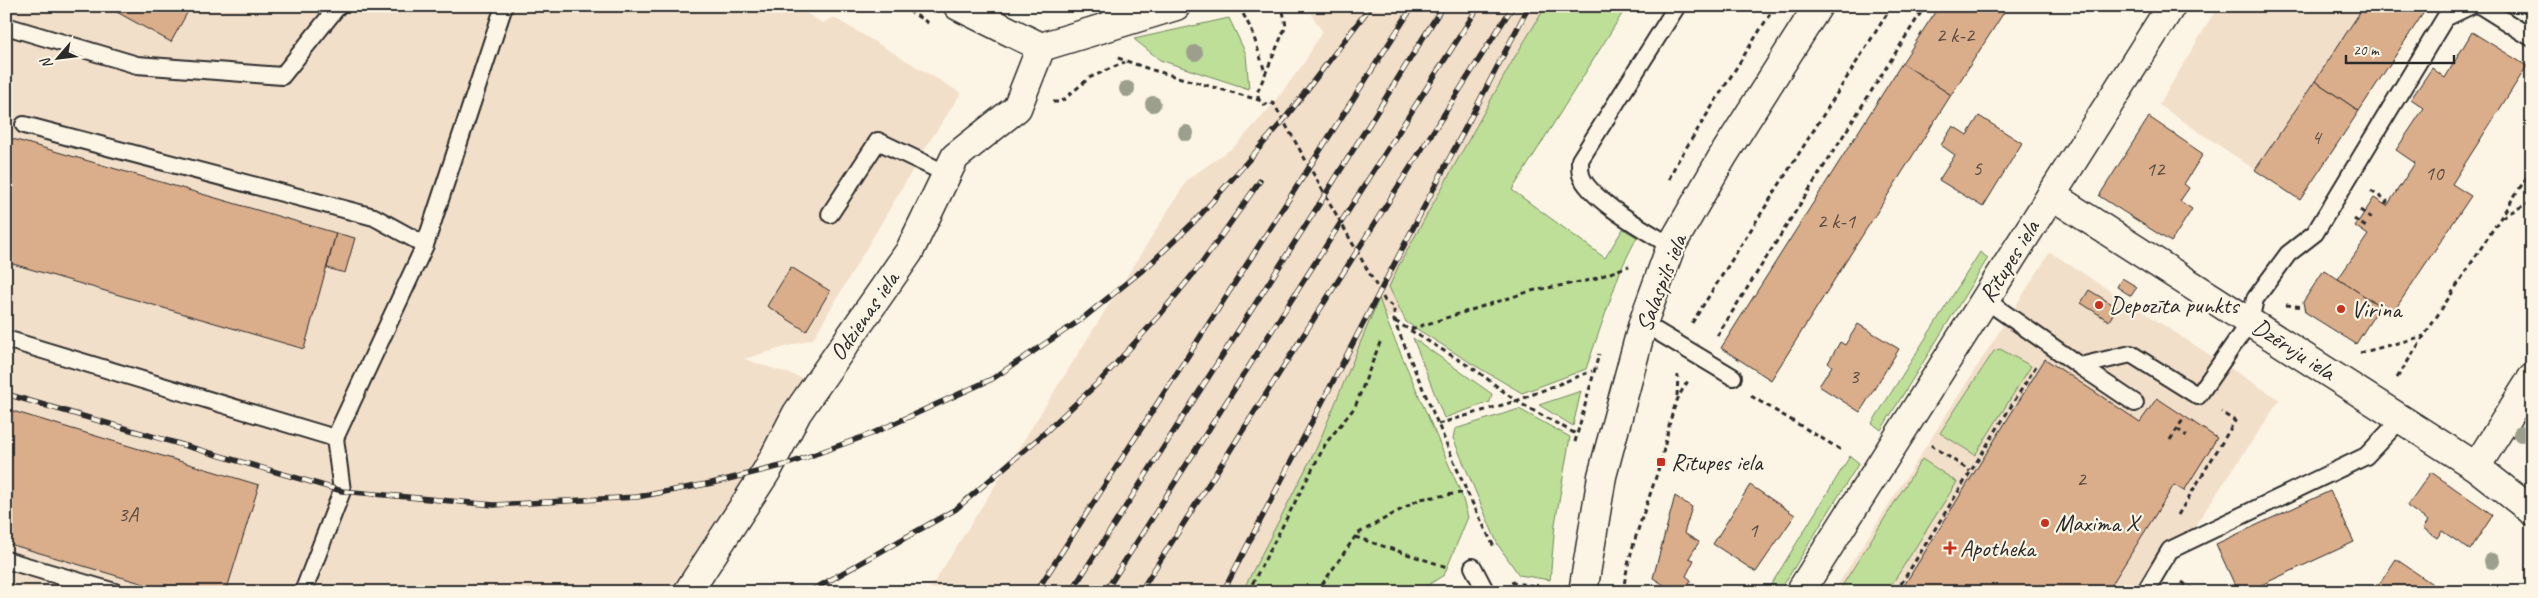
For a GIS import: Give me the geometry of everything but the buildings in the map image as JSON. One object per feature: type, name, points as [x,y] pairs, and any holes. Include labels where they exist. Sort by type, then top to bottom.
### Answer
[{"type":"street","points":[[958,6],[1041,47],[1079,34],[1114,14],[1176,6]]},
{"type":"street","name":"Salaspils iela","points":[[1583,591],[1602,476],[1643,323],[1671,246],[1723,156],[1818,6]]},
{"type":"street","name":"Rītupes iela","points":[[1800,592],[2171,6]]},
{"type":"street","name":"Odzienas iela","points":[[688,592],[768,469],[797,413],[908,252],[955,158],[1017,108],[1041,47]]},
{"type":"street","name":"Dzērvju iela","points":[[2051,195],[2250,321],[2476,468],[2532,511]]},
{"type":"street","points":[[2476,468],[2532,378]]},
{"type":"lane","points":[[6,26],[137,65],[282,76],[338,6]]},
{"type":"lane","points":[[303,592],[342,491],[335,438],[425,245],[504,6]]},
{"type":"lane","points":[[1671,246],[1628,221],[1590,189],[1581,176],[1580,160],[1677,6]]},
{"type":"lane","points":[[2080,366],[2131,354],[2198,396],[2250,321],[2255,299],[2288,254],[2315,233],[2445,18],[2470,6]]},
{"type":"lane","points":[[2481,6],[2532,38]]},
{"type":"lane","points":[[24,125],[374,217],[425,245]]},
{"type":"lane","points":[[830,214],[878,141],[947,174]]},
{"type":"lane","points":[[1984,299],[2135,403]]},
{"type":"lane","points":[[1643,323],[1733,377]]},
{"type":"lane","points":[[6,339],[335,438]]},
{"type":"lane","points":[[2145,592],[2170,550],[2366,456],[2390,412]]},
{"type":"lane","points":[[6,560],[116,592]]},
{"type":"lane","points":[[1473,568],[1486,592]]},
{"type":"path","points":[[1239,6],[1252,31],[1265,72]]},
{"type":"path","points":[[1259,100],[1257,92],[1286,26],[1282,6]]},
{"type":"path","points":[[1623,592],[1627,561],[1661,462],[1677,397],[1679,344],[1892,6]]},
{"type":"path","points":[[1677,397],[1704,358],[1925,6]]},
{"type":"path","points":[[1079,34],[1101,50],[1126,62],[1259,100],[1265,105],[1269,102],[1274,104],[1384,301],[1394,307],[1392,316],[1394,321],[1467,492],[1496,550]]},
{"type":"path","points":[[1027,83],[1045,103],[1061,102],[1088,78],[1126,62]]},
{"type":"path","points":[[2390,412],[2424,336],[2532,169]]},
{"type":"path","points":[[2500,218],[2532,201]]},
{"type":"path","points":[[1411,329],[1531,291],[1591,280],[1629,266]]},
{"type":"path","points":[[2286,305],[2304,307]]},
{"type":"path","points":[[1394,321],[1411,329],[1477,371],[1516,401],[1576,434]]},
{"type":"path","points":[[2354,355],[2424,336]]},
{"type":"path","points":[[1248,592],[1326,444],[1355,407],[1380,340]]},
{"type":"path","points":[[1896,592],[2050,345]]},
{"type":"path","points":[[1438,424],[1516,401],[1592,372]]},
{"type":"path","points":[[1733,377],[1741,390],[1843,452]]},
{"type":"path","points":[[2176,519],[2235,421],[2198,396]]},
{"type":"path","points":[[2178,430],[2187,436]]},
{"type":"path","points":[[1926,442],[1970,471]]},
{"type":"path","points":[[1317,592],[1355,537],[1420,499],[1467,492]]},
{"type":"path","points":[[1355,537],[1453,569]]},
{"type":"path","points":[[1509,575],[1513,583],[1583,591]]},
{"type":"shaded area","points":[[6,6],[794,6],[823,23],[833,17],[961,93],[928,144],[813,339],[744,359],[809,380],[674,592],[6,592]]},
{"type":"shaded area","points":[[1306,6],[1627,6],[1405,312],[1386,319],[1279,592],[928,592],[1188,179],[1235,146],[1269,109],[1304,63],[1322,31]]},
{"type":"shaded area","points":[[2218,6],[2428,6],[2300,200],[2159,105]]},
{"type":"shaded area","points":[[2050,252],[2280,400],[2150,592],[1833,592]]},
{"type":"green space","points":[[1546,6],[1627,6],[1512,190],[1605,258],[1623,229],[1637,237],[1621,269],[1586,369],[1522,393],[1406,322],[1389,287],[1399,265],[1513,60]]},
{"type":"green space","points":[[1229,18],[1246,54],[1249,89],[1160,60],[1134,39]]},
{"type":"green space","points":[[1980,252],[1988,258],[1881,430],[1872,423]]},
{"type":"green space","points":[[1379,298],[1388,324],[1461,493],[1468,517],[1444,575],[1417,592],[1242,592],[1317,447]]},
{"type":"green space","points":[[1413,338],[1492,394],[1490,402],[1444,418]]},
{"type":"green space","points":[[2000,349],[2031,366],[1975,455],[1940,433],[1994,351]]},
{"type":"green space","points":[[1581,391],[1573,426],[1539,405]]},
{"type":"green space","points":[[1519,409],[1570,437],[1555,524],[1550,580],[1519,575],[1498,545],[1453,438],[1455,429]]},
{"type":"green space","points":[[1850,456],[1859,463],[1779,592],[1769,588]]},
{"type":"green space","points":[[1922,459],[1957,482],[1887,592],[1842,592],[1842,586]]},
{"type":"railway","points":[[6,394],[342,491],[494,505],[637,497],[712,483],[785,465],[871,434],[992,379],[1082,319],[1150,264],[1196,220],[1283,121],[1371,6]]},
{"type":"railway","points":[[1036,592],[1413,6]]},
{"type":"railway","points":[[1071,592],[1325,195],[1443,6]]},
{"type":"railway","points":[[1105,592],[1479,6]]},
{"type":"railway","points":[[1140,592],[1513,6]]},
{"type":"railway","points":[[1223,592],[1529,6]]},
{"type":"railway","points":[[809,592],[956,509],[1040,437],[1100,381],[1159,316],[1202,263],[1260,181]]},
{"type":"place","name":"Depozīta punkts","points":[[2099,305]]},
{"type":"place","name":"Virina","points":[[2341,309]]},
{"type":"place","name":"Rītupes iela","points":[[1661,462]]},
{"type":"place","name":"Maxima X","points":[[2045,523]]},
{"type":"place","name":"Apotheka","points":[[1950,548]]}]
